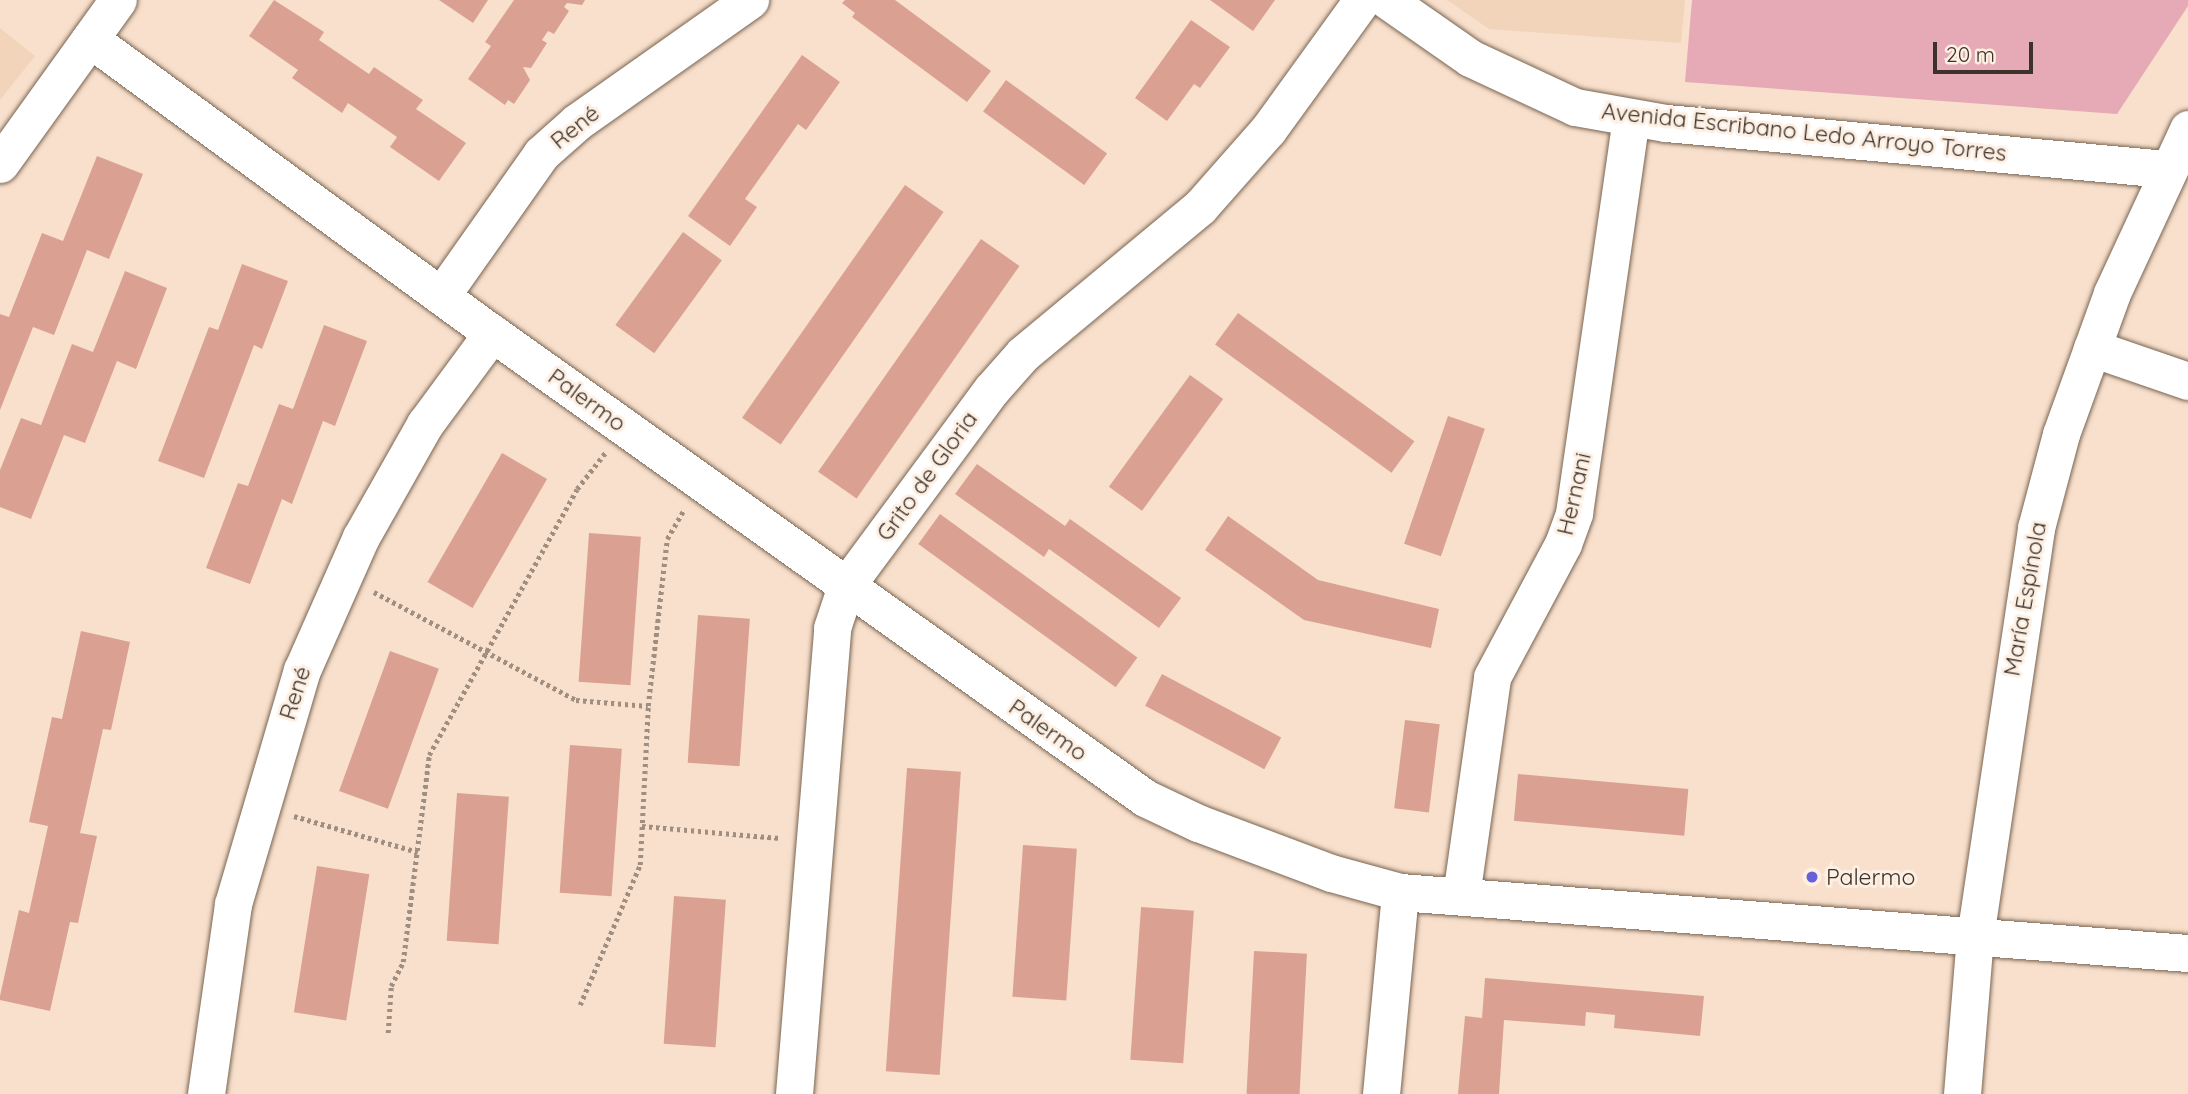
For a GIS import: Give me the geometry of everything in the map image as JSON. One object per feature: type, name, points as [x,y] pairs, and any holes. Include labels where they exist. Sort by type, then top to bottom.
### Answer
[{"type":"street","points":[[0,164],[118,0]]},
{"type":"street","name":"René","points":[[441,296],[541,154],[577,121],[750,0]]},
{"type":"street","name":"Grito de Gloria","points":[[794,1094],[832,628],[846,586],[992,389],[1023,354],[1200,207],[1268,130],[1362,0]]},
{"type":"street","name":"Avenida Escribano Ledo Arroyo Torres","points":[[1387,0],[1469,58],[1525,87],[1576,107],[1631,118],[2166,169]]},
{"type":"street","name":"Palermo","points":[[90,39],[492,333],[1145,798],[1267,851],[1400,892],[2188,953]]},
{"type":"street","name":"Hernani","points":[[1461,896],[1492,677],[1563,544],[1574,513],[1631,118]]},
{"type":"street","name":"María Espínola","points":[[1962,1094],[1975,937],[2036,528],[2061,434],[2092,348],[2166,169],[2188,129]]},
{"type":"street","name":"René","points":[[206,1094],[233,904],[302,670],[342,575],[425,424],[492,333]]},
{"type":"street","points":[[2092,348],[2188,381]]},
{"type":"street","points":[[1381,1094],[1400,892]]},
{"type":"path","points":[[388,1033],[391,986],[403,962],[429,755],[577,489],[625,428]]},
{"type":"path","points":[[580,1005],[640,865],[648,706],[667,539],[700,482]]},
{"type":"path","points":[[342,575],[576,700],[648,706]]},
{"type":"path","points":[[260,807],[418,852]]},
{"type":"path","points":[[642,826],[815,842]]},
{"type":"shaded area","points":[[1447,0],[1685,0],[1681,43],[1489,29]]},
{"type":"shaded area","points":[[1692,0],[2188,0],[2188,6],[2117,114],[1685,82]]},
{"type":"shaded area","points":[[0,28],[35,56],[0,100]]},
{"type":"building","points":[[274,0],[324,32],[319,40],[369,74],[374,67],[423,100],[416,109],[466,143],[439,181],[390,147],[397,137],[348,103],[342,113],[292,78],[298,70],[249,36]]},
{"type":"building","points":[[439,0],[488,0],[473,23]]},
{"type":"building","points":[[514,0],[585,0],[582,5],[567,3],[564,7],[569,11],[554,34],[548,31],[542,40],[547,43],[531,68],[523,67],[530,80],[514,104],[508,100],[505,105],[468,79],[491,46],[485,42]]},
{"type":"building","points":[[845,0],[895,0],[991,71],[967,102],[852,17],[855,13],[842,3]]},
{"type":"building","points":[[1210,0],[1275,0],[1253,31]]},
{"type":"building","points":[[1191,20],[1230,47],[1200,88],[1194,84],[1167,121],[1135,98]]},
{"type":"building","points":[[802,55],[840,82],[806,130],[798,124],[745,199],[757,207],[730,246],[688,216]]},
{"type":"building","points":[[1006,80],[1107,153],[1084,185],[983,112]]},
{"type":"building","points":[[97,156],[143,174],[109,259],[87,250],[54,335],[33,327],[0,410],[0,314],[9,317],[42,233],[63,241]]},
{"type":"building","points":[[905,185],[944,212],[781,445],[742,418]]},
{"type":"building","points":[[683,232],[722,260],[654,353],[615,325]]},
{"type":"building","points":[[981,239],[1020,266],[857,499],[818,472]]},
{"type":"building","points":[[242,264],[288,281],[262,349],[254,345],[204,478],[158,461],[209,327],[218,330]]},
{"type":"building","points":[[125,271],[167,288],[136,369],[117,361],[85,443],[64,435],[31,519],[0,507],[0,470],[21,418],[41,425],[72,344],[93,352]]},
{"type":"building","points":[[1238,313],[1414,441],[1391,473],[1215,345]]},
{"type":"building","points":[[324,325],[367,341],[335,426],[323,421],[292,504],[282,499],[250,584],[206,568],[238,483],[248,486],[279,404],[293,409]]},
{"type":"building","points":[[1190,375],[1223,399],[1142,511],[1109,487]]},
{"type":"building","points":[[1448,416],[1485,429],[1441,556],[1404,544]]},
{"type":"building","points":[[502,453],[547,479],[473,608],[428,582]]},
{"type":"building","points":[[977,464],[1065,526],[1070,519],[1181,598],[1159,628],[1049,549],[1044,557],[955,494]]},
{"type":"building","points":[[940,514],[1137,657],[1116,687],[918,544]]},
{"type":"building","points":[[1228,516],[1318,580],[1439,609],[1431,648],[1304,620],[1205,550]]},
{"type":"building","points":[[589,533],[641,537],[630,685],[579,682]]},
{"type":"building","points":[[698,615],[750,619],[740,766],[688,763]]},
{"type":"building","points":[[81,631],[130,642],[111,730],[103,729],[80,833],[97,836],[78,923],[70,922],[50,1011],[0,1000],[0,996],[19,910],[29,913],[48,826],[29,822],[52,717],[62,719]]},
{"type":"building","points":[[390,651],[439,669],[388,809],[339,791]]},
{"type":"building","points":[[1162,674],[1281,737],[1264,769],[1145,706]]},
{"type":"building","points":[[1405,720],[1440,724],[1429,813],[1394,808]]},
{"type":"building","points":[[570,745],[622,749],[612,896],[560,893]]},
{"type":"building","points":[[907,768],[961,772],[940,1075],[886,1071]]},
{"type":"building","points":[[1518,774],[1688,789],[1684,836],[1514,821]]},
{"type":"building","points":[[457,793],[509,797],[499,944],[447,941]]},
{"type":"building","points":[[1023,845],[1077,849],[1066,1000],[1012,997]]},
{"type":"building","points":[[317,866],[369,874],[346,1020],[294,1012]]},
{"type":"building","points":[[674,896],[726,900],[716,1047],[664,1044]]},
{"type":"building","points":[[1141,907],[1194,911],[1183,1063],[1130,1060]]},
{"type":"building","points":[[1254,951],[1307,954],[1300,1094],[1247,1094]]},
{"type":"building","points":[[1485,978],[1704,996],[1700,1036],[1614,1028],[1615,1015],[1586,1012],[1585,1026],[1504,1020],[1499,1094],[1458,1094],[1465,1016],[1482,1018]]},
{"type":"place","name":"Palermo","points":[[1812,877]]}]
